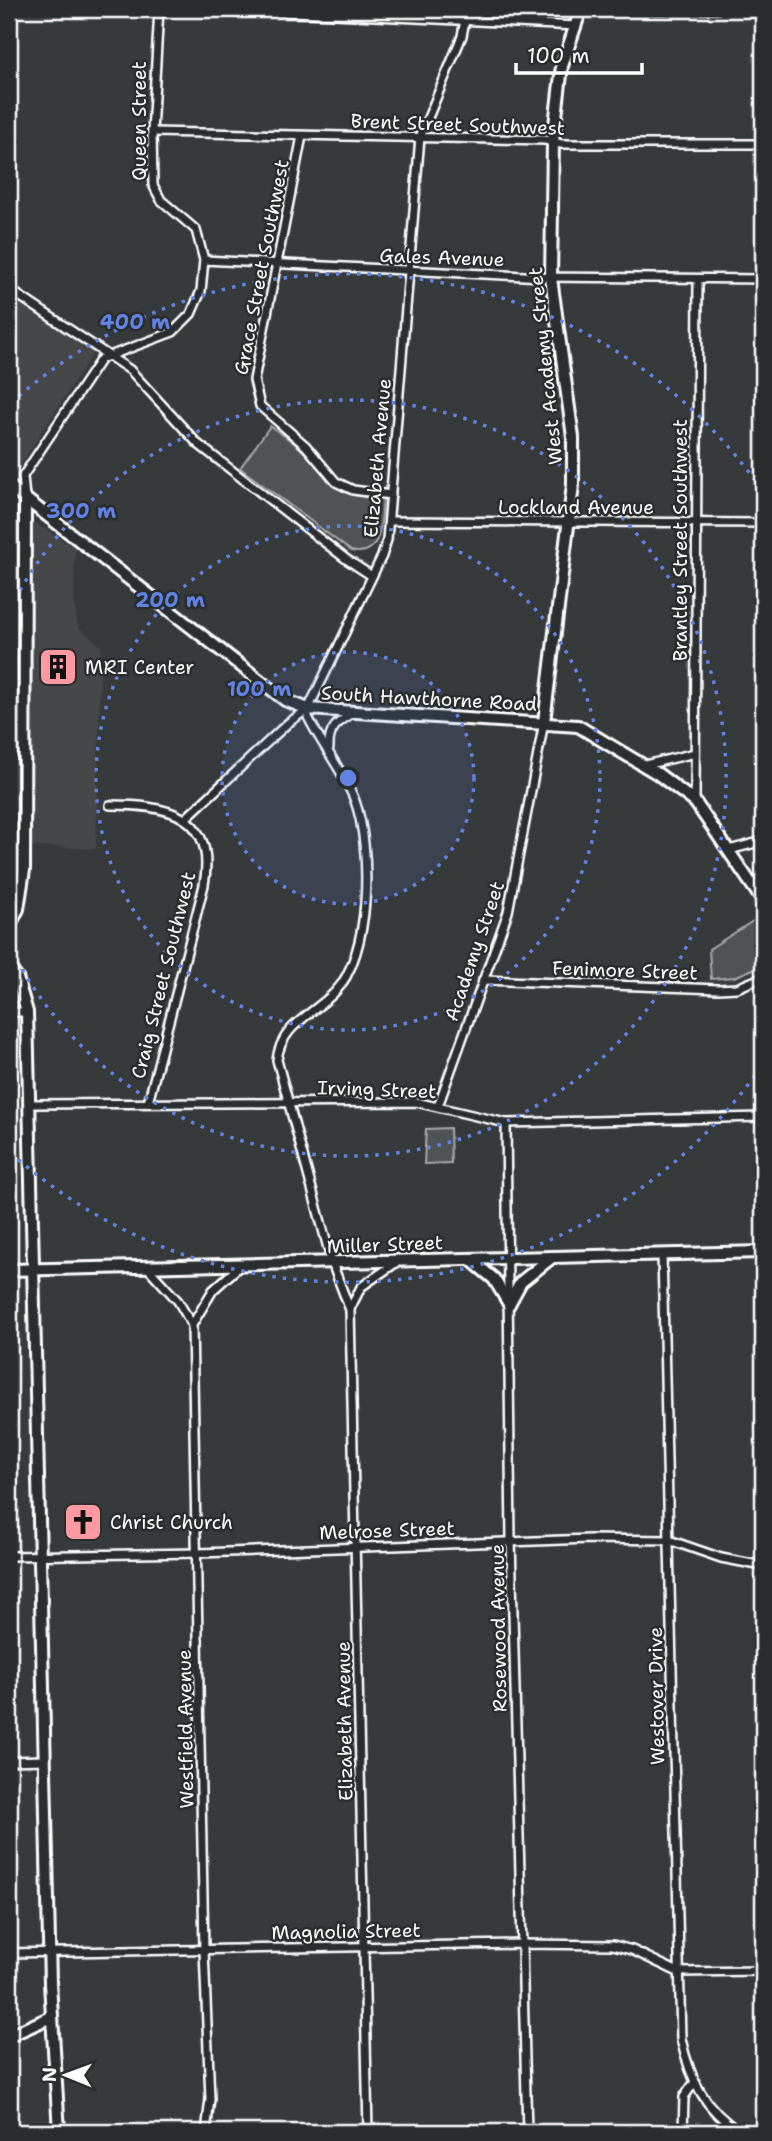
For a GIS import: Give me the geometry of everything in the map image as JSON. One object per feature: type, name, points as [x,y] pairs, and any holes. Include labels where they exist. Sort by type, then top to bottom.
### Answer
[{"type":"street","name":"Queen Street","points":[[9,927],[18,909],[24,870],[23,476],[101,359],[173,332],[191,314],[201,291],[204,260],[196,230],[156,192],[152,177],[159,9]]},
{"type":"street","points":[[230,9],[577,26]]},
{"type":"street","name":"Elizabeth Avenue","points":[[368,2132],[350,1310],[332,1263],[277,1067],[281,1041],[293,1026],[340,986],[354,955],[362,917],[364,836],[354,800],[330,752],[308,717],[309,709],[382,556],[389,520],[420,137],[467,20],[467,9]]},
{"type":"street","points":[[581,10],[718,9]]},
{"type":"street","points":[[742,9],[763,9]]},
{"type":"street","name":"West Academy Street","points":[[544,722],[570,523],[573,437],[551,278],[553,142],[562,66],[581,10]]},
{"type":"street","name":"Brent Street Southwest","points":[[152,132],[553,142],[763,144]]},
{"type":"street","name":"Grace Street Southwest","points":[[302,136],[254,380],[260,406],[306,446],[336,482],[354,490],[391,495]]},
{"type":"street","name":"Gales Avenue","points":[[204,260],[551,278],[763,279]]},
{"type":"street","name":"Brantley Street Southwest","points":[[695,802],[698,279]]},
{"type":"street","points":[[9,289],[130,370],[198,444],[326,544],[372,576]]},
{"type":"street","name":"South Hawthorne Road","points":[[9,485],[275,693],[309,709],[544,722],[587,730],[645,765],[695,802],[763,901]]},
{"type":"street","name":"Lockland Avenue","points":[[389,520],[763,523]]},
{"type":"street","points":[[110,805],[161,807],[185,819],[268,740],[309,709]]},
{"type":"street","points":[[330,752],[328,737],[332,727],[355,711]]},
{"type":"street","name":"Academy Street","points":[[438,1106],[508,912],[544,722]]},
{"type":"street","points":[[645,765],[695,753]]},
{"type":"street","name":"Craig Street Southwest","points":[[148,1104],[207,871],[204,845],[185,819]]},
{"type":"street","points":[[729,850],[763,841]]},
{"type":"street","points":[[9,968],[18,978],[27,1012],[49,1952],[59,2132]]},
{"type":"street","name":"Fenimore Street","points":[[483,980],[718,989],[737,988],[763,977]]},
{"type":"street","points":[[9,1012],[27,1012]]},
{"type":"street","name":"Irving Street","points":[[29,1104],[416,1102],[506,1123],[763,1117]]},
{"type":"street","name":"Rosewood Avenue","points":[[506,1123],[511,1540],[527,2132]]},
{"type":"street","name":"Miller Street","points":[[9,1270],[763,1252]]},
{"type":"street","name":"Westover Drive","points":[[662,1255],[678,1972],[681,2039],[694,2083]]},
{"type":"street","points":[[509,1304],[521,1282],[552,1257]]},
{"type":"street","points":[[470,1259],[494,1279],[509,1304]]},
{"type":"street","points":[[350,1310],[361,1287],[399,1261]]},
{"type":"street","points":[[146,1266],[178,1301],[192,1325],[213,1290],[241,1265]]},
{"type":"street","name":"Westfield Avenue","points":[[192,1325],[204,1950],[210,2099],[206,2132]]},
{"type":"street","name":"Melrose Street","points":[[9,1556],[198,1553],[511,1540],[669,1540],[721,1558],[763,1566]]},
{"type":"street","points":[[9,1761],[44,1760]]},
{"type":"street","name":"Magnolia Street","points":[[9,1953],[522,1944],[613,1945],[678,1972]]},
{"type":"street","points":[[678,1972],[763,1971]]},
{"type":"street","points":[[9,2036],[51,2017]]},
{"type":"street","points":[[682,2132],[684,2097],[694,2083],[705,2103],[724,2123],[740,2132]]},
{"type":"shaded area","points":[[9,297],[94,352],[19,467],[11,505],[15,518],[37,524],[75,548],[74,603],[78,627],[101,646],[96,849],[10,845],[9,865]]},
{"type":"shaded area","points":[[270,426],[301,449],[337,487],[354,495],[383,499],[375,544],[361,552],[351,551],[240,468]]},
{"type":"shaded area","points":[[761,916],[763,965],[734,977],[711,979],[709,949]]},
{"type":"shaded area","points":[[450,1128],[451,1163],[424,1164],[426,1129]]},
{"type":"place","name":"MRI Center","points":[[58,667]]},
{"type":"place","name":"Christ Church","points":[[83,1522]]}]
